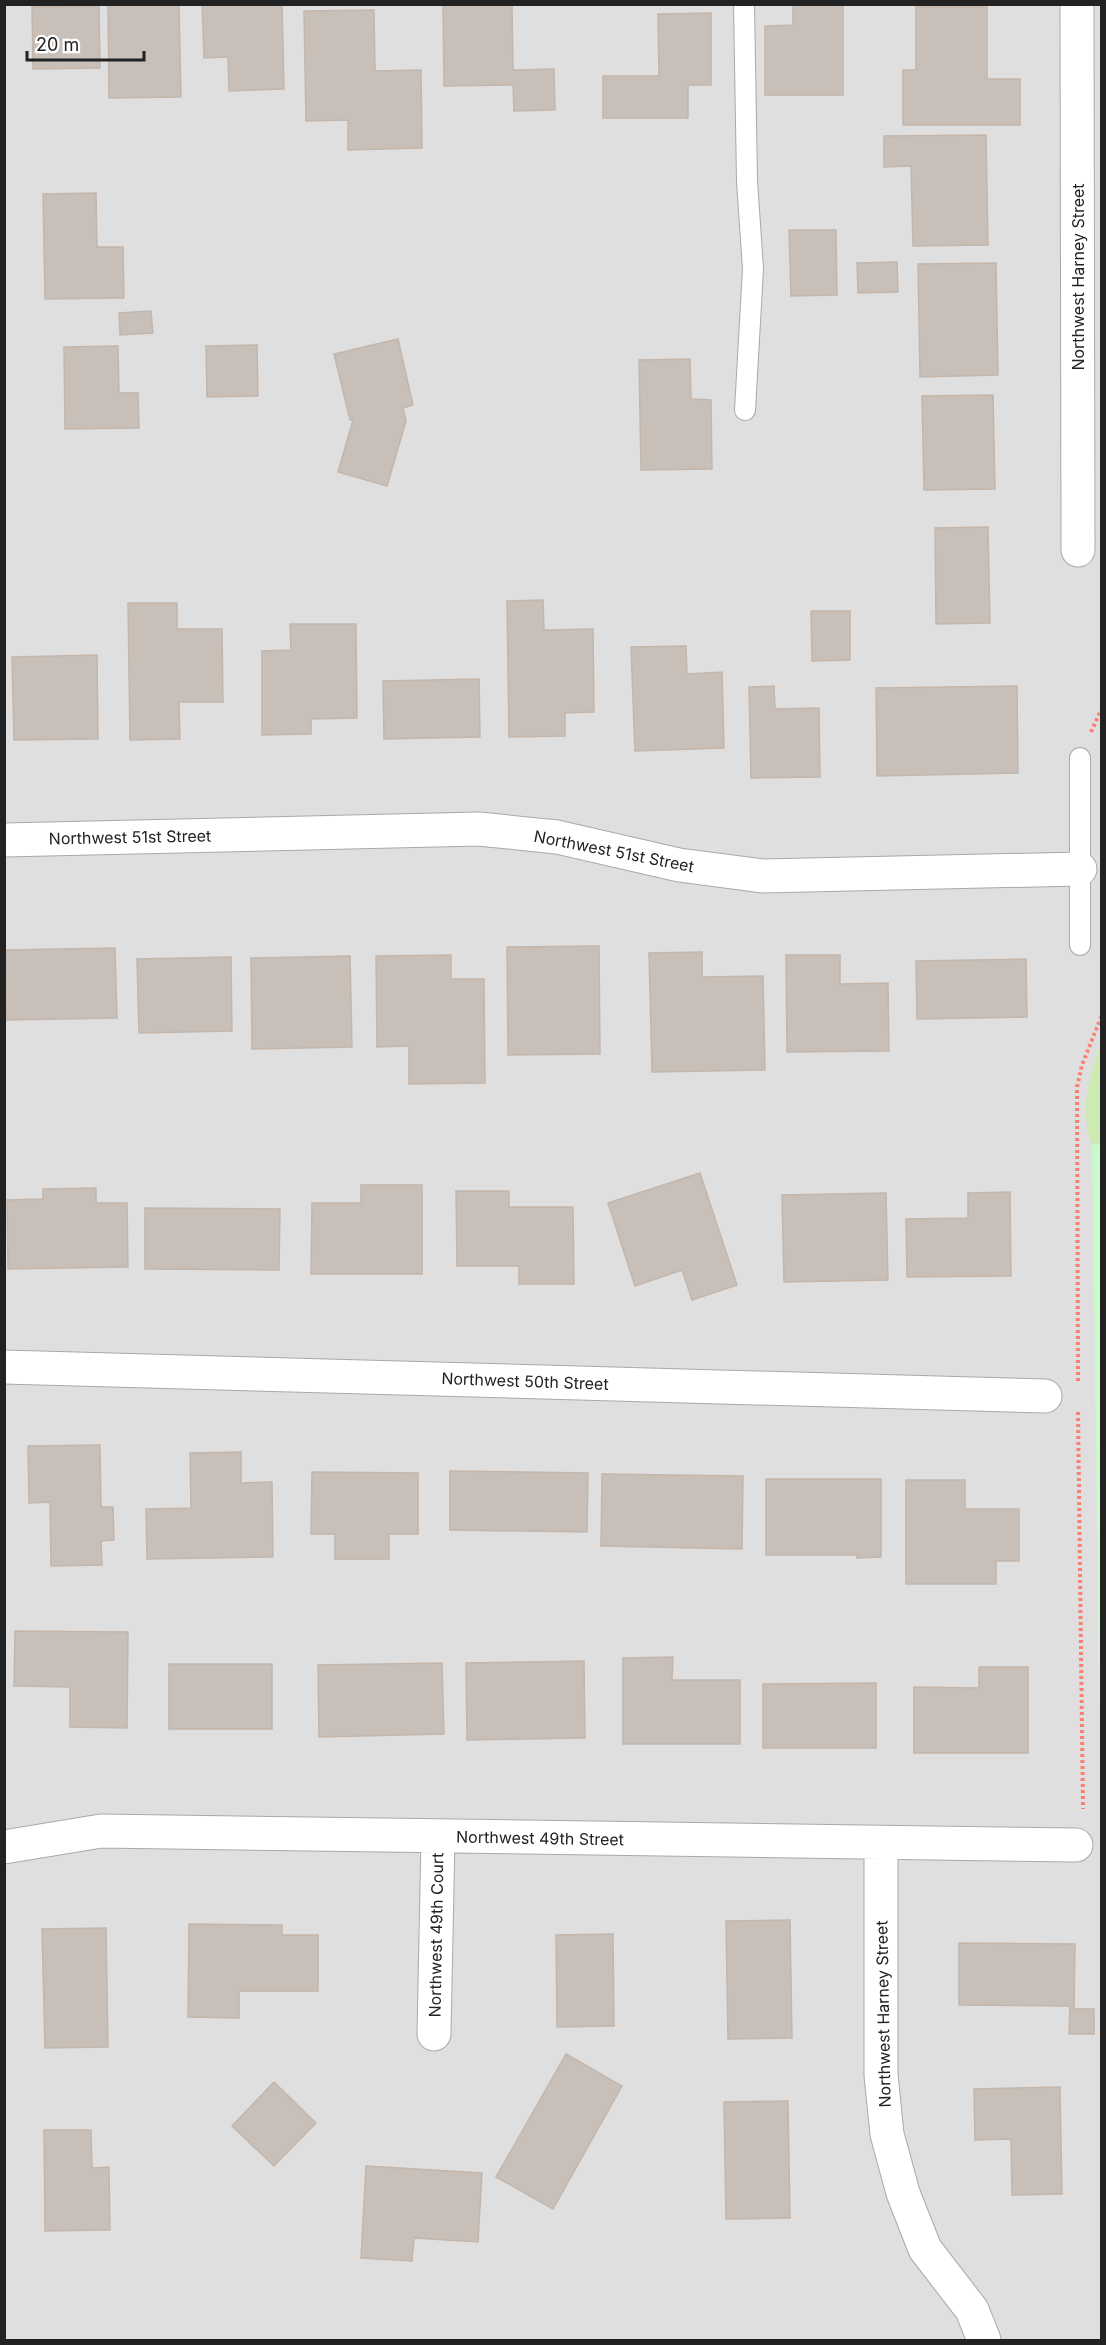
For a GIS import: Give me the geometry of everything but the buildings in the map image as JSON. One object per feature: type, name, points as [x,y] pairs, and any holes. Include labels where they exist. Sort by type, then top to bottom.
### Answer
[{"type":"street","name":"Northwest Harney Street","points":[[1077,4],[1078,550]]},
{"type":"street","name":"Northwest 51st Street","points":[[4,840],[479,829],[557,837],[679,865],[762,876],[1080,869]]},
{"type":"street","name":"Northwest 50th Street","points":[[4,1367],[1045,1396]]},
{"type":"street","name":"Northwest 49th Street","points":[[4,1847],[100,1832],[1076,1845]]},
{"type":"street","name":"Northwest 49th Court","points":[[434,2034],[438,1836]]},
{"type":"street","name":"Northwest Harney Street","points":[[881,1843],[882,2075],[887,2134],[903,2193],[925,2249],[972,2310],[984,2340]]},
{"type":"lane","points":[[744,4],[747,181],[753,269],[745,410]]},
{"type":"lane","points":[[1080,758],[1080,945]]},
{"type":"path","points":[[1098,715],[1101,708]]},
{"type":"shaded area","points":[[5,5],[1101,5],[1101,2340],[5,2340]]},
{"type":"green space","points":[[1101,1043],[1101,1144],[1092,1145],[1086,1118],[1087,1094]]},
{"type":"green space","points":[[1102,1144],[1101,1823],[1092,1145]]}]
